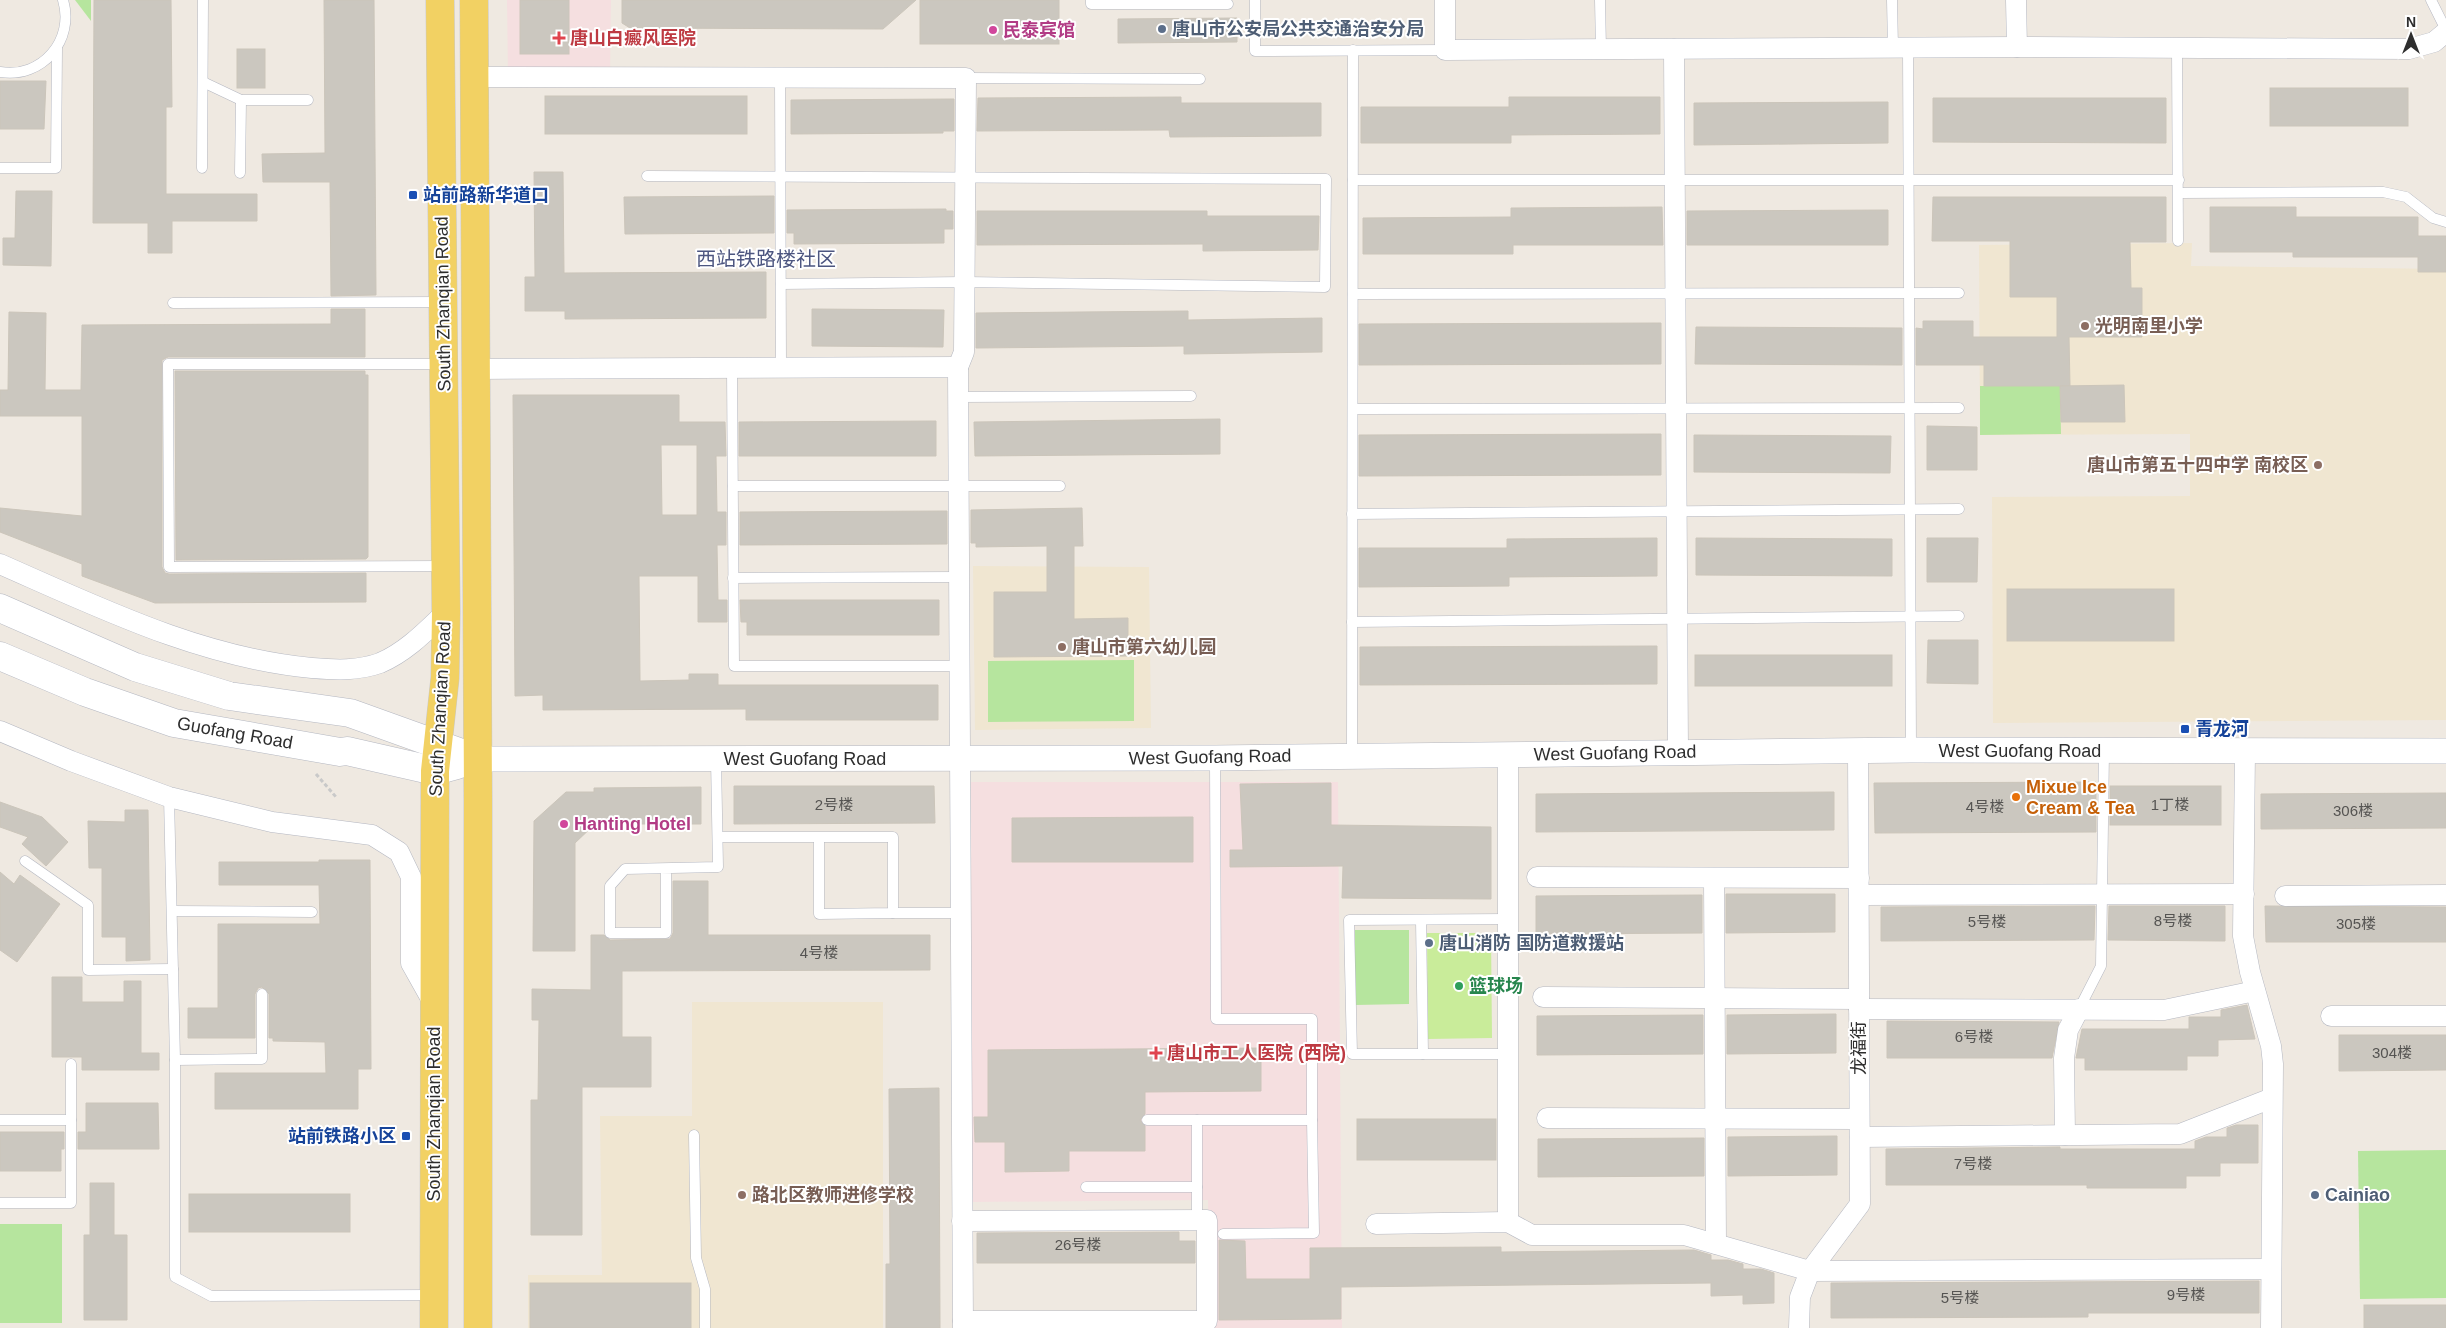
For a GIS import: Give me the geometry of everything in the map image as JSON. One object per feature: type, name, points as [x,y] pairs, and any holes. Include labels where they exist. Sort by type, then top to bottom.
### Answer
[{"type":"main road","name":"South Zhanqian Road","points":[[434,1328],[436,758],[445,678],[446,612],[440,0]]},
{"type":"main road","name":"South Zhanqian Road","points":[[474,0],[478,759],[478,1328]]},
{"type":"main road","name":"West Guofang Road","points":[[0,608],[135,667],[229,696],[350,713],[436,758],[478,759]]},
{"type":"main road","name":"Guofang Road","points":[[0,656],[85,692],[174,723],[340,752],[436,758]]},
{"type":"street","points":[[1445,0],[1445,50],[2017,46],[2409,49],[2434,42],[2446,31]]},
{"type":"street","points":[[2016,0],[2017,46]]},
{"type":"street","points":[[1674,49],[1678,752]]},
{"type":"street","points":[[473,77],[966,78],[964,352],[958,367],[959,397],[959,577],[960,666],[962,1221],[963,1324],[1206,1321],[1206,1220],[962,1221]]},
{"type":"street","points":[[475,369],[958,367]]},
{"type":"street","points":[[0,564],[122,618],[205,646],[279,665],[347,671],[380,662],[414,642],[446,612]]},
{"type":"street","points":[[0,731],[71,761],[169,797],[272,822],[372,835],[399,852],[411,877],[411,963],[435,1005]]},
{"type":"street","name":"West Guofang Road","points":[[478,759],[1215,758],[1911,750],[2446,751]]},
{"type":"street","name":"龙福街","points":[[1799,1328],[1800,1297],[1810,1270],[1860,1204],[1858,751]]},
{"type":"street","points":[[2245,751],[2243,936],[2272,1046],[2271,1328]]},
{"type":"street","points":[[1508,754],[1508,1222]]},
{"type":"street","points":[[1537,877],[1714,878],[1859,887],[2102,895],[2244,894]]},
{"type":"street","points":[[1714,878],[1716,1244]]},
{"type":"street","points":[[2285,896],[2446,895]]},
{"type":"street","points":[[1542,997],[1715,997],[1859,1004],[2164,1010],[2256,991]]},
{"type":"street","points":[[2064,1135],[2064,1058],[2068,1030],[2079,1009]]},
{"type":"street","points":[[2331,1016],[2446,1016]]},
{"type":"street","points":[[1547,1118],[1715,1119],[1859,1128],[2064,1135],[2180,1134],[2272,1098]]},
{"type":"street","points":[[1376,1224],[1508,1222],[1532,1235],[1684,1235],[1810,1270],[2271,1269]]},
{"type":"lane","points":[[0,168],[56,168],[57,48],[65,26],[63,0]]},
{"type":"lane","points":[[202,168],[203,0]]},
{"type":"lane","points":[[1091,0],[1091,4],[1228,4]]},
{"type":"lane","points":[[1255,0],[1255,51],[1445,50]]},
{"type":"lane","points":[[1600,0],[1601,49]]},
{"type":"lane","points":[[1892,0],[1900,47],[1909,180],[1911,750]]},
{"type":"lane","points":[[2431,0],[2446,31]]},
{"type":"lane","points":[[0,72],[15,73],[39,65],[57,48]]},
{"type":"lane","points":[[2177,48],[2178,241]]},
{"type":"lane","points":[[1352,756],[1353,50]]},
{"type":"lane","points":[[780,78],[781,368]]},
{"type":"lane","points":[[966,78],[1200,79]]},
{"type":"lane","points":[[203,82],[241,100],[308,100]]},
{"type":"lane","points":[[240,172],[241,100]]},
{"type":"lane","points":[[647,176],[1326,179],[1325,287],[965,282],[781,284]]},
{"type":"lane","points":[[1353,180],[2179,180]]},
{"type":"lane","points":[[2179,193],[2383,192],[2406,197],[2433,218],[2446,222]]},
{"type":"lane","points":[[1353,294],[1909,292],[1959,294]]},
{"type":"lane","points":[[173,303],[443,302]]},
{"type":"lane","points":[[444,364],[168,364],[169,567],[446,566]]},
{"type":"lane","points":[[732,368],[734,666],[960,666]]},
{"type":"lane","points":[[959,397],[1191,396]]},
{"type":"lane","points":[[1353,409],[1959,408]]},
{"type":"lane","points":[[733,486],[1060,486]]},
{"type":"lane","points":[[1352,514],[1959,510]]},
{"type":"lane","points":[[734,578],[959,577]]},
{"type":"lane","points":[[1352,622],[1959,616]]},
{"type":"lane","points":[[2079,1009],[2101,966],[2104,751]]},
{"type":"lane","points":[[1215,758],[1216,1019],[1312,1019],[1314,1233],[1223,1234]]},
{"type":"lane","points":[[666,869],[666,932],[610,932],[610,886],[625,869],[718,867],[716,759]]},
{"type":"lane","points":[[169,797],[175,1060],[175,1277],[212,1296],[434,1296]]},
{"type":"lane","points":[[718,837],[893,837],[893,913]]},
{"type":"lane","points":[[819,837],[819,914],[961,913]]},
{"type":"lane","points":[[26,861],[88,905],[88,970],[173,969]]},
{"type":"lane","points":[[172,911],[312,912]]},
{"type":"lane","points":[[1508,919],[1349,920],[1352,1054],[1508,1054]]},
{"type":"lane","points":[[1421,920],[1422,1054]]},
{"type":"lane","points":[[175,1060],[262,1059],[262,994]]},
{"type":"lane","points":[[0,1203],[71,1203],[71,1064]]},
{"type":"lane","points":[[0,1120],[71,1120]]},
{"type":"lane","points":[[1147,1120],[1312,1120]]},
{"type":"lane","points":[[1197,1219],[1198,1120]]},
{"type":"lane","points":[[694,1135],[696,1258],[705,1289],[705,1328]]},
{"type":"lane","points":[[1086,1187],[1198,1187]]},
{"type":"shaded area","name":"唐山白癜风医院","points":[[507,0],[611,0],[610,76],[508,75]]},
{"type":"shaded area","name":"唐山市第五十四中学 南校区","points":[[2192,243],[2191,266],[2446,269],[2446,720],[1993,723],[1992,497],[2190,496],[2190,434],[1980,435],[1979,245]]},
{"type":"shaded area","name":"唐山市第六幼儿园","points":[[973,566],[1149,567],[1151,728],[975,730]]},
{"type":"shaded area","name":"唐山市工人医院 (西院)","points":[[971,782],[1338,782],[1342,1328],[1209,1328],[1208,1200],[972,1202]]},
{"type":"shaded area","name":"路北区教师进修学校","points":[[692,1002],[883,1002],[883,1328],[528,1328],[528,1275],[602,1275],[600,1116],[692,1116]]},
{"type":"green space","points":[[75,0],[91,0],[91,21]]},
{"type":"green space","points":[[1980,386],[2060,386],[2061,434],[1980,435]]},
{"type":"green space","points":[[1134,660],[1134,721],[988,722],[988,661]]},
{"type":"green space","points":[[1355,930],[1409,930],[1409,1004],[1355,1005]]},
{"type":"green space","name":"篮球场","points":[[1427,933],[1491,933],[1492,1038],[1428,1039]]},
{"type":"green space","points":[[2446,1150],[2446,1298],[2360,1299],[2358,1151]]},
{"type":"green space","points":[[0,1224],[62,1224],[62,1323],[0,1323]]},
{"type":"building","points":[[94,0],[171,0],[172,107],[166,107],[166,194],[257,194],[257,221],[172,221],[172,253],[148,253],[148,223],[93,223]]},
{"type":"building","points":[[324,0],[374,0],[376,295],[331,296],[330,182],[263,182],[262,154],[325,153]]},
{"type":"building","points":[[520,0],[569,0],[569,54],[520,54]]},
{"type":"building","points":[[622,0],[916,0],[883,29],[630,28],[622,23]]},
{"type":"building","points":[[920,0],[1059,0],[1059,44],[920,44]]},
{"type":"building","points":[[1237,18],[1237,42],[1118,43],[1118,19]]},
{"type":"building","points":[[237,49],[265,49],[265,88],[237,88]]},
{"type":"building","points":[[0,81],[46,81],[44,129],[0,129]]},
{"type":"building","points":[[2270,88],[2408,88],[2408,126],[2270,126]]},
{"type":"building","points":[[545,96],[747,96],[747,134],[545,134]]},
{"type":"building","points":[[1181,97],[1181,103],[1321,103],[1321,136],[1170,137],[1169,130],[977,131],[978,98]]},
{"type":"building","points":[[1509,97],[1660,97],[1660,134],[1511,135],[1511,143],[1361,143],[1361,107],[1509,107]]},
{"type":"building","points":[[1933,98],[2166,98],[2166,143],[1933,142]]},
{"type":"building","points":[[954,99],[954,131],[943,131],[943,133],[791,134],[791,100]]},
{"type":"building","points":[[1888,102],[1888,143],[1694,145],[1694,103]]},
{"type":"building","points":[[534,172],[563,172],[564,273],[766,272],[766,318],[565,319],[565,311],[525,311],[525,277],[535,277]]},
{"type":"building","points":[[16,191],[52,191],[51,266],[3,265],[3,238],[15,238]]},
{"type":"building","points":[[774,196],[774,233],[625,234],[624,197]]},
{"type":"building","points":[[1933,197],[2166,197],[2166,242],[2130,242],[2131,288],[2142,288],[2142,337],[2069,337],[2070,386],[1984,386],[1984,365],[1916,365],[1916,328],[1923,329],[1923,321],[1973,321],[1973,337],[2057,337],[2057,297],[2010,297],[2010,241],[1932,241]]},
{"type":"building","points":[[1662,207],[1663,245],[1513,245],[1513,254],[1363,254],[1363,218],[1511,217],[1511,208]]},
{"type":"building","points":[[2210,207],[2296,207],[2296,217],[2418,217],[2418,236],[2446,236],[2446,272],[2418,272],[2418,257],[2293,257],[2293,252],[2210,252]]},
{"type":"building","points":[[946,209],[946,211],[953,211],[953,229],[944,229],[944,243],[794,244],[794,233],[787,233],[787,210]]},
{"type":"building","points":[[1888,210],[1888,245],[1687,245],[1687,211]]},
{"type":"building","points":[[977,211],[1207,211],[1207,216],[1319,216],[1318,250],[1203,251],[1203,244],[977,245]]},
{"type":"building","points":[[331,309],[365,309],[365,357],[168,357],[162,360],[162,567],[165,573],[169,574],[366,573],[366,602],[155,603],[82,576],[82,564],[0,532],[0,508],[82,516],[82,416],[0,416],[0,390],[8,390],[9,312],[46,313],[45,390],[81,390],[82,325],[331,324]]},
{"type":"building","points":[[812,309],[944,310],[943,347],[812,346]]},
{"type":"building","points":[[1188,311],[1188,320],[1322,318],[1322,352],[1184,354],[1184,346],[976,348],[976,313]]},
{"type":"building","points":[[1661,323],[1661,364],[1359,365],[1359,324]]},
{"type":"building","points":[[1696,327],[1902,328],[1902,365],[1695,364]]},
{"type":"building","points":[[175,371],[365,371],[365,375],[368,375],[368,557],[366,559],[176,560]]},
{"type":"building","points":[[2124,385],[2125,422],[2061,422],[2060,386]]},
{"type":"building","points":[[513,395],[679,395],[679,422],[725,422],[726,456],[716,456],[717,512],[726,512],[726,545],[717,545],[718,600],[727,600],[727,622],[698,622],[698,576],[639,576],[640,681],[689,680],[689,674],[718,674],[718,685],[938,685],[938,720],[746,720],[746,709],[543,710],[543,695],[515,696]],"holes":[[[661,445],[697,445],[697,515],[662,515]]]},
{"type":"building","points":[[1220,419],[1220,454],[975,456],[974,422]]},
{"type":"building","points":[[936,421],[936,456],[739,456],[739,422]]},
{"type":"building","points":[[1927,426],[1977,427],[1977,470],[1927,470]]},
{"type":"building","points":[[1661,434],[1661,475],[1359,476],[1359,435]]},
{"type":"building","points":[[1694,435],[1891,436],[1890,473],[1694,472]]},
{"type":"building","points":[[1082,508],[1083,546],[1074,546],[1074,619],[1128,618],[1128,656],[994,657],[994,592],[1047,592],[1047,546],[976,547],[976,543],[971,543],[971,510]]},
{"type":"building","points":[[947,511],[947,544],[740,545],[740,512]]},
{"type":"building","points":[[1657,538],[1657,576],[1509,577],[1509,586],[1359,587],[1359,548],[1507,548],[1507,539]]},
{"type":"building","points":[[1696,538],[1892,539],[1892,576],[1696,575]]},
{"type":"building","points":[[1927,538],[1978,538],[1977,582],[1927,582]]},
{"type":"building","points":[[2007,589],[2174,589],[2174,641],[2007,641]]},
{"type":"building","points":[[740,600],[939,600],[939,635],[747,635],[747,622],[741,622]]},
{"type":"building","points":[[1928,640],[1978,640],[1978,684],[1927,683]]},
{"type":"building","points":[[1657,646],[1657,684],[1360,685],[1360,647]]},
{"type":"building","points":[[1695,655],[1892,655],[1892,686],[1695,686]]},
{"type":"building","points":[[2096,782],[2096,832],[1875,833],[1874,783]]},
{"type":"building","points":[[1331,783],[1331,825],[1491,827],[1491,899],[1342,898],[1343,866],[1230,867],[1230,850],[1243,850],[1240,784]]},
{"type":"building","points":[[734,786],[934,786],[935,823],[734,824]]},
{"type":"building","points":[[2110,786],[2221,786],[2221,825],[2110,825]]},
{"type":"building","points":[[701,787],[701,824],[595,824],[575,843],[575,951],[533,951],[534,821],[566,792],[594,792],[594,788]]},
{"type":"building","points":[[1834,792],[1834,830],[1536,832],[1536,794]]},
{"type":"building","points":[[2446,793],[2446,828],[2261,829],[2261,794]]},
{"type":"building","points":[[0,802],[42,817],[68,842],[46,866],[22,844],[28,837],[0,827]]},
{"type":"building","points":[[125,810],[148,810],[150,960],[126,961],[126,937],[102,937],[102,868],[89,868],[88,821],[125,822]]},
{"type":"building","points":[[1193,817],[1193,862],[1012,862],[1012,818]]},
{"type":"building","points":[[319,860],[370,860],[371,1069],[358,1069],[358,1109],[215,1109],[215,1073],[326,1073],[325,1042],[273,1041],[273,1038],[269,1038],[269,994],[262,987],[258,988],[255,994],[255,1038],[188,1038],[188,1008],[218,1008],[218,924],[320,924],[319,885],[219,885],[219,862],[319,862]]},
{"type":"building","points":[[0,872],[14,884],[20,875],[60,904],[17,962],[0,950]]},
{"type":"building","points":[[673,881],[708,881],[708,935],[930,935],[930,970],[622,971],[622,1037],[651,1037],[651,1087],[582,1087],[582,1235],[531,1235],[531,1100],[538,1100],[539,1020],[532,1020],[532,989],[591,990],[591,935],[604,935],[610,940],[670,939],[673,933]]},
{"type":"building","points":[[1726,894],[1835,894],[1835,932],[1726,933]]},
{"type":"building","points":[[1702,895],[1702,933],[1536,934],[1536,896]]},
{"type":"building","points":[[2095,906],[2094,940],[1881,941],[1881,907]]},
{"type":"building","points":[[2109,906],[2225,906],[2225,941],[2108,940]]},
{"type":"building","points":[[2265,906],[2446,907],[2446,942],[2266,942]]},
{"type":"building","points":[[52,977],[82,977],[82,1002],[124,1002],[124,981],[141,981],[141,1053],[159,1053],[159,1070],[82,1070],[82,1057],[52,1057]]},
{"type":"building","points":[[2247,1005],[2255,1039],[2218,1040],[2218,1056],[2187,1056],[2187,1070],[2085,1070],[2085,1058],[2076,1058],[2082,1029],[2189,1029],[2189,1017],[2221,1017],[2221,1010]]},
{"type":"building","points":[[1836,1014],[1836,1053],[1727,1054],[1727,1015]]},
{"type":"building","points":[[1703,1015],[1703,1054],[1537,1055],[1537,1016]]},
{"type":"building","points":[[1887,1021],[2059,1022],[2052,1058],[1887,1058]]},
{"type":"building","points":[[2339,1035],[2446,1035],[2446,1070],[2339,1071]]},
{"type":"building","points":[[1261,1048],[1261,1091],[1145,1092],[1145,1114],[1140,1120],[1145,1126],[1145,1151],[1069,1151],[1069,1171],[1005,1172],[1005,1142],[975,1142],[974,1117],[988,1117],[988,1050]]},
{"type":"building","points":[[939,1088],[940,1328],[886,1328],[886,1264],[890,1264],[889,1089]]},
{"type":"building","points":[[86,1103],[158,1103],[159,1149],[78,1149],[78,1132],[86,1132]]},
{"type":"building","points":[[1357,1119],[1496,1119],[1496,1160],[1357,1160]]},
{"type":"building","points":[[2236,1125],[2258,1125],[2258,1163],[2220,1163],[2220,1176],[2186,1176],[2186,1188],[2087,1188],[2087,1185],[1886,1185],[1886,1149],[2060,1147],[2060,1149],[2195,1149],[2195,1141],[2206,1137],[2227,1137],[2227,1128]]},
{"type":"building","points":[[0,1132],[64,1132],[64,1149],[61,1149],[61,1171],[0,1171]]},
{"type":"building","points":[[1837,1136],[1837,1175],[1728,1176],[1728,1137]]},
{"type":"building","points":[[1704,1138],[1704,1176],[1538,1177],[1538,1139]]},
{"type":"building","points":[[90,1183],[114,1183],[114,1235],[127,1235],[127,1320],[84,1320],[84,1235],[90,1235]]},
{"type":"building","points":[[189,1194],[350,1194],[350,1232],[189,1232]]},
{"type":"building","points":[[1179,1232],[1179,1241],[1195,1241],[1195,1263],[977,1263],[977,1233]]},
{"type":"building","points":[[1219,1240],[1245,1241],[1246,1279],[1310,1279],[1310,1248],[1501,1247],[1501,1252],[1694,1250],[1711,1255],[1711,1260],[1728,1260],[1743,1264],[1743,1269],[1761,1269],[1774,1273],[1774,1303],[1743,1304],[1743,1295],[1711,1296],[1711,1283],[1341,1287],[1341,1319],[1219,1320]]},
{"type":"building","points":[[2259,1281],[2259,1313],[2088,1313],[2088,1317],[1831,1318],[1831,1283]]},
{"type":"building","points":[[530,1283],[691,1283],[691,1328],[530,1328]]},
{"type":"building","points":[[2364,1305],[2446,1305],[2446,1328],[2364,1328]]},
{"type":"place","name":"唐山市公安局公共交通治安分局","points":[[1162,29]]},
{"type":"place","name":"民泰宾馆","points":[[993,30]]},
{"type":"place","name":"唐山白癜风医院","points":[[559,38]]},
{"type":"place","name":"站前路新华道口","points":[[413,195]]},
{"type":"place","name":"光明南里小学","points":[[2085,326]]},
{"type":"place","name":"唐山市第五十四中学 南校区","points":[[2318,465]]},
{"type":"place","name":"唐山市第六幼儿园","points":[[1062,647]]},
{"type":"place","name":"青龙河","points":[[2185,729]]},
{"type":"place","name":"Mixue Ice Cream & Tea","points":[[2016,797]]},
{"type":"place","name":"Hanting Hotel","points":[[564,824]]},
{"type":"place","name":"唐山消防 国防道救援站","points":[[1429,943]]},
{"type":"place","name":"篮球场","points":[[1459,986]]},
{"type":"place","name":"唐山市工人医院 (西院)","points":[[1156,1053]]},
{"type":"place","name":"站前铁路小区","points":[[406,1136]]},
{"type":"place","name":"路北区教师进修学校","points":[[742,1195]]},
{"type":"place","name":"Cainiao","points":[[2315,1195]]},
{"type":"district","name":"西站铁路楼社区","points":[[766,259]]}]
